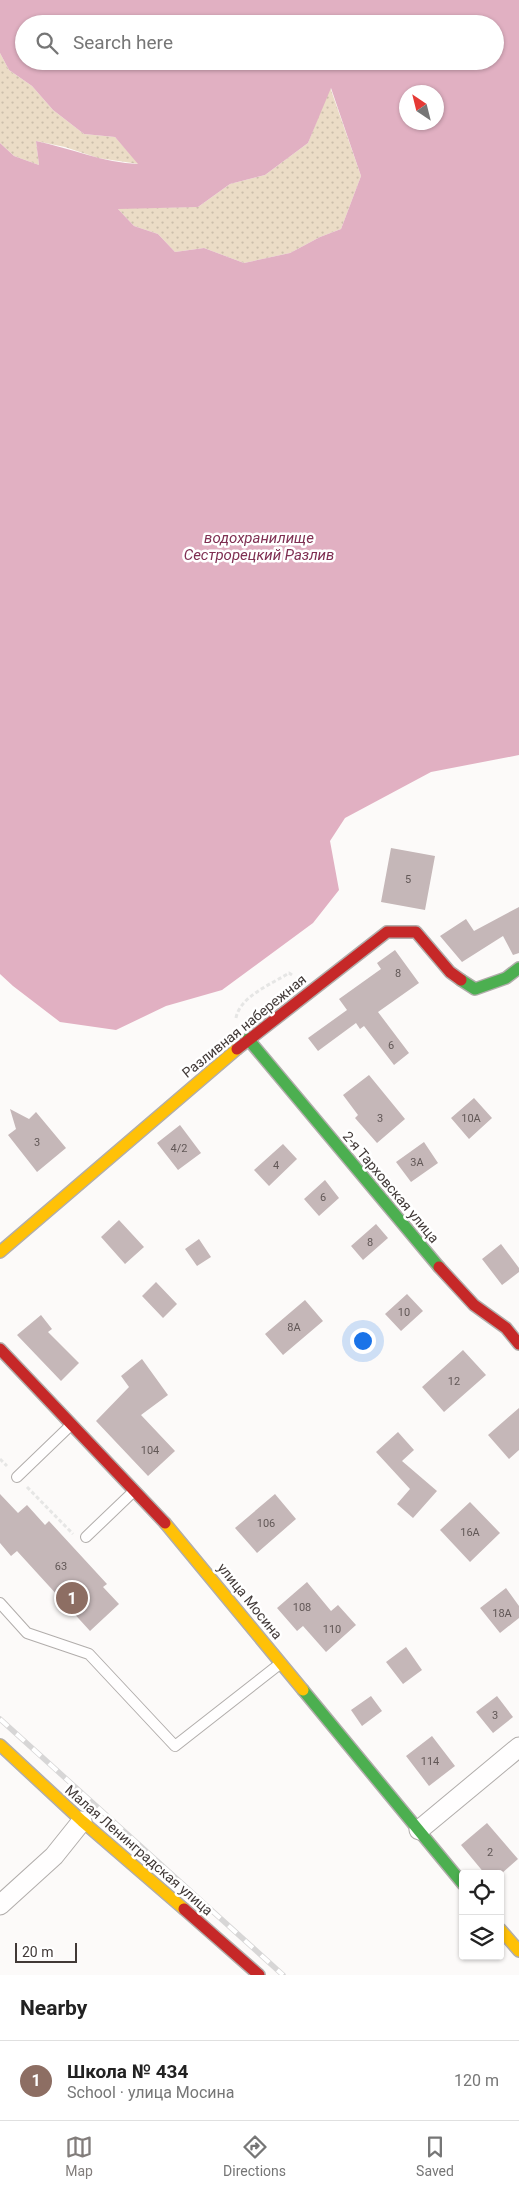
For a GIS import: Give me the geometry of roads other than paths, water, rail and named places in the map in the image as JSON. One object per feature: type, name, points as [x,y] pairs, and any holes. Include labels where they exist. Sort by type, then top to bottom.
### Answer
[{"type":"street","name":"Разливная набережная","points":[[0,1252],[248,1040],[387,932],[416,932],[450,972],[475,989],[506,978],[519,968]]},
{"type":"street","name":"2-я Тарховская улица","points":[[248,1040],[432,1260],[474,1306],[512,1323],[519,1344]]},
{"type":"street","name":"улица Мосина","points":[[0,1349],[174,1532],[459,1879]]},
{"type":"street","name":"Малая Ленинградская улица","points":[[0,1745],[82,1821],[259,1975]]},
{"type":"street","points":[[419,1830],[519,1747]]},
{"type":"street","points":[[0,1905],[54,1856],[82,1821]]},
{"type":"street","points":[[504,1934],[519,1951]]},
{"type":"lane","points":[[17,1477],[72,1424]]},
{"type":"lane","points":[[82,1538],[134,1490]]},
{"type":"lane","points":[[0,1603],[28,1633],[89,1654],[175,1746],[281,1663]]},
{"type":"water","name":"водохранилище Сестрорецкий Разлив","points":[[0,0],[519,0],[519,755],[431,772],[345,818],[330,841],[339,890],[313,923],[222,990],[166,1006],[116,1030],[60,1022],[0,974],[0,143],[14,156],[39,165],[36,141],[112,161],[138,164],[115,137],[84,134],[53,110],[32,86],[9,70],[0,53]],"holes":[[[331,88],[361,176],[341,229],[320,237],[290,253],[244,263],[204,248],[175,252],[158,234],[134,226],[118,209],[198,207],[230,184],[265,175],[308,143]]]},
{"type":"railway","points":[[0,1719],[283,1975]]},
{"type":"place","name":"Школа № 434","points":[[72,1598]]}]
